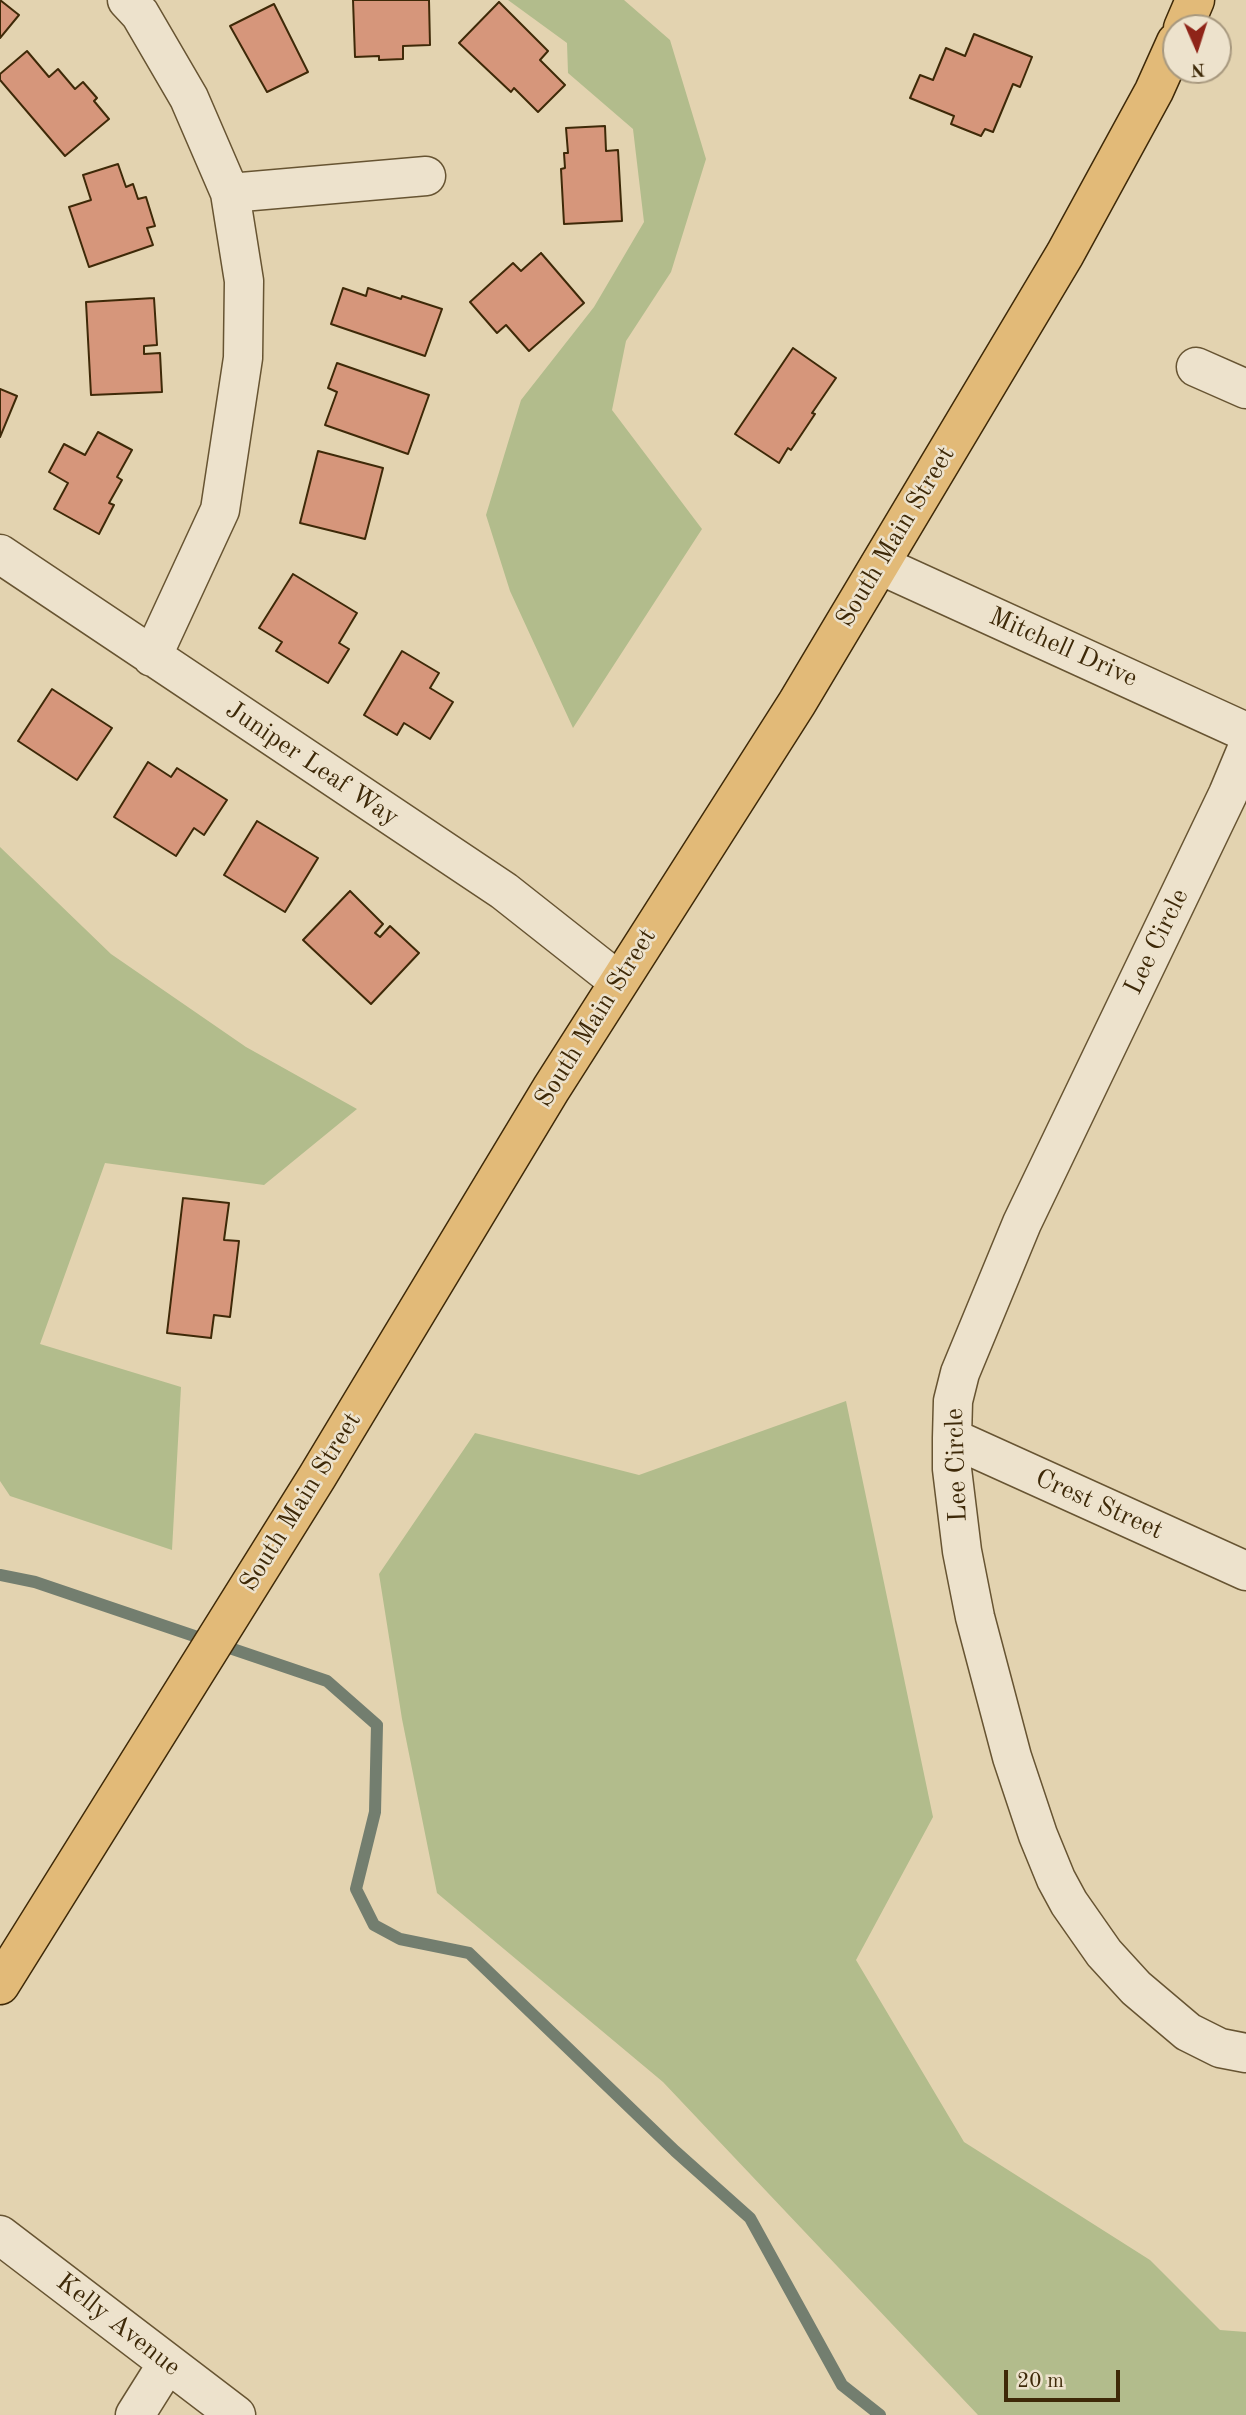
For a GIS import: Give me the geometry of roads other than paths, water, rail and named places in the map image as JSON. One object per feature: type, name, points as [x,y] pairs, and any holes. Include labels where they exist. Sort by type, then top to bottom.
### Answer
[{"type":"main road","name":"South Main Street","points":[[0,1985],[258,1573],[618,981],[797,703],[1065,254],[1162,74]]},
{"type":"street","points":[[127,0],[140,14],[189,98],[230,193],[244,281],[243,358],[220,510],[152,657]]},
{"type":"street","points":[[230,193],[426,176]]},
{"type":"street","points":[[1196,367],[1246,389]]},
{"type":"street","name":"Juniper Leaf Way","points":[[0,554],[504,891],[618,981]]},
{"type":"street","name":"Mitchell Drive","points":[[880,565],[1246,732]]},
{"type":"street","name":"Lee Circle","points":[[1246,751],[1228,794],[1022,1223],[960,1373],[953,1401],[952,1438],[952,1469],[962,1551],[975,1617],[1012,1757],[1056,1879],[1069,1903],[1104,1953],[1136,1988],[1188,2032],[1220,2048],[1246,2053]]},
{"type":"street","name":"Crest Street","points":[[952,1438],[1246,1571]]},
{"type":"street","name":"Kelly Avenue","points":[[0,2235],[236,2415]]},
{"type":"street","points":[[135,2415],[167,2364]]},
{"type":"waterway","points":[[0,1575],[35,1582],[327,1681],[377,1725],[375,1812],[356,1889],[374,1925],[400,1939],[469,1953],[675,2151],[750,2218],[842,2385],[880,2415]]}]
